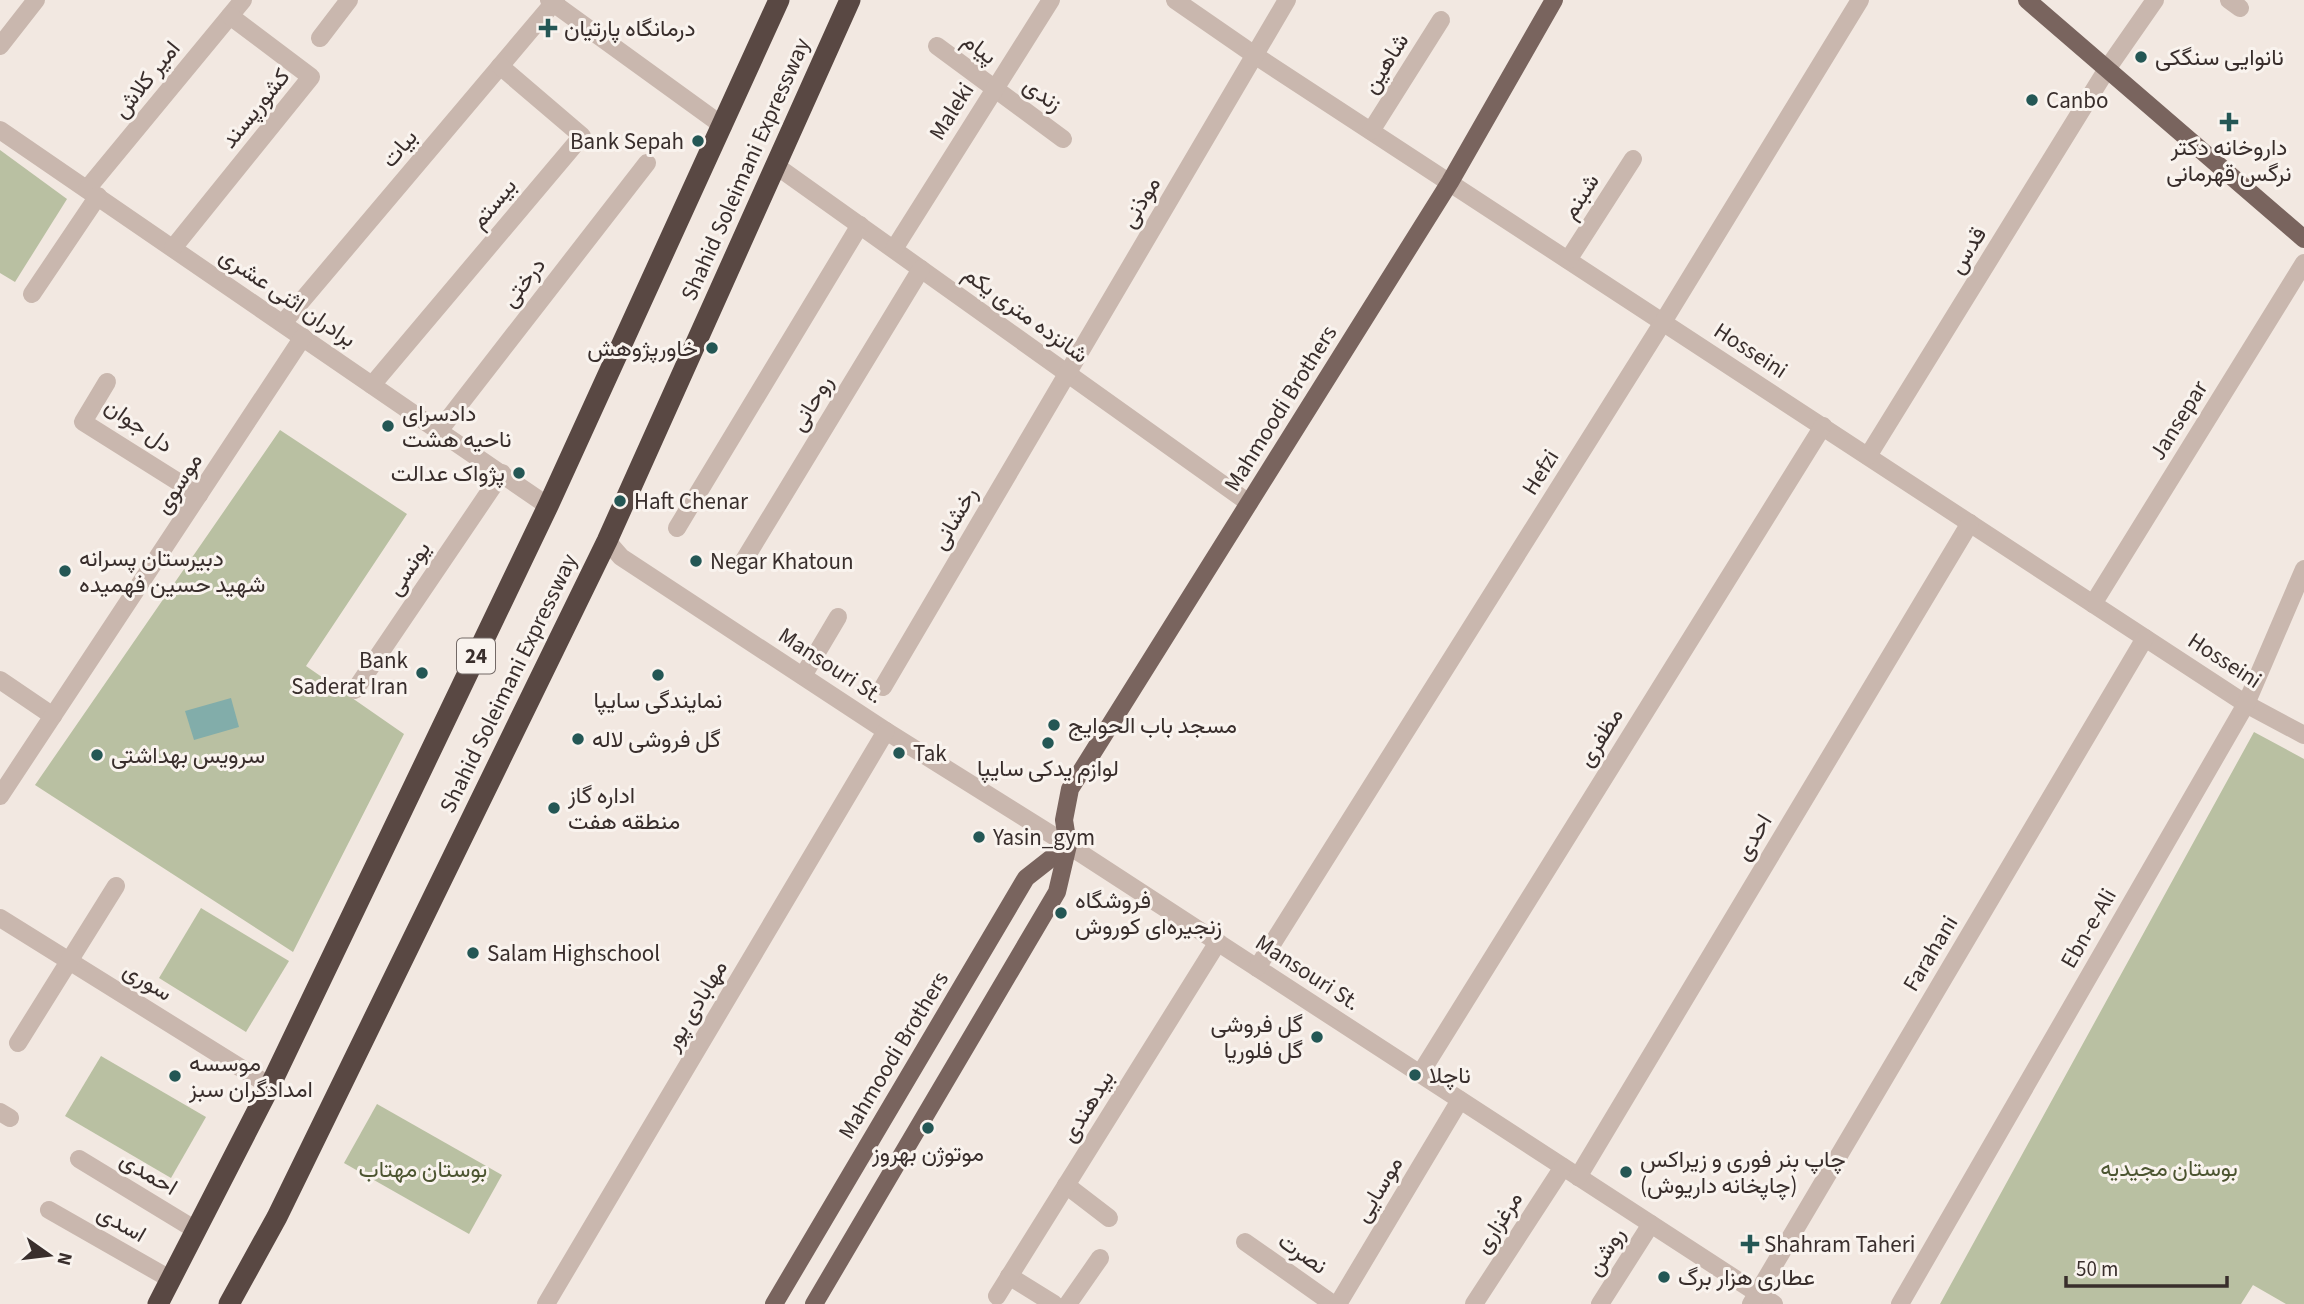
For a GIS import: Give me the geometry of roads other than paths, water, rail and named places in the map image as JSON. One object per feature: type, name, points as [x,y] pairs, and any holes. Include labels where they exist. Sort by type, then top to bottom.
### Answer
[{"type":"highway","name":"24","points":[[158,1304],[194,1229],[270,1086],[548,506],[779,0]]},
{"type":"highway","name":"Shahid Soleimani Expressway","points":[[229,1304],[277,1217],[607,541],[850,0]]},
{"type":"main road","name":"Mahmoodi Brothers","points":[[814,1304],[1057,892],[1068,845],[1064,820],[1070,789],[1450,182],[1554,0]]},
{"type":"main road","points":[[2027,0],[2304,239]]},
{"type":"main road","name":"Mahmoodi Brothers","points":[[774,1304],[1026,878],[1068,845]]},
{"type":"street","points":[[0,46],[36,0]]},
{"type":"street","name":"امیر کلاش","points":[[32,294],[93,193],[243,0]]},
{"type":"street","points":[[320,38],[349,0]]},
{"type":"street","name":"Maleki","points":[[894,249],[1051,0]]},
{"type":"street","name":"Hosseini","points":[[1175,0],[1256,56],[2246,704],[2304,735]]},
{"type":"street","name":"موذنی","points":[[1067,373],[1287,0]]},
{"type":"street","name":"Hefzi","points":[[1257,968],[1663,322],[1860,0]]},
{"type":"street","name":"قدس","points":[[1868,456],[2107,69],[2155,0]]},
{"type":"street","points":[[553,1],[723,126]]},
{"type":"street","name":"بیات","points":[[283,323],[553,1]]},
{"type":"street","name":"کشورپسند","points":[[173,248],[311,76],[230,16]]},
{"type":"street","name":"شاهین","points":[[1371,131],[1441,20]]},
{"type":"street","name":"پیام","points":[[937,46],[994,89]]},
{"type":"street","name":"بیستم","points":[[372,385],[582,136],[500,66]]},
{"type":"street","name":"زندی","points":[[994,89],[1063,139]]},
{"type":"street","name":"برادران اثنی عشری","points":[[0,130],[548,506]]},
{"type":"street","name":"شبنم","points":[[1568,260],[1633,159]]},
{"type":"street","name":"درختی","points":[[439,431],[646,163]]},
{"type":"street","name":"شانزده متری یکم","points":[[775,165],[1249,503]]},
{"type":"street","points":[[677,528],[860,225]]},
{"type":"street","name":"Jansepar","points":[[2093,604],[2304,263]]},
{"type":"street","name":"روحانی","points":[[743,562],[921,269]]},
{"type":"street","name":"موسوی","points":[[0,796],[303,338]]},
{"type":"street","name":"رخشانی","points":[[883,687],[1067,373]]},
{"type":"street","name":"دل جوان","points":[[107,382],[83,422],[199,495]]},
{"type":"street","name":"مظفری","points":[[1420,1074],[1823,426]]},
{"type":"street","name":"یونسی","points":[[355,690],[502,473]]},
{"type":"street","name":"احدی","points":[[1570,1172],[1970,523]]},
{"type":"street","name":"Mansouri St.","points":[[607,541],[621,557],[886,732],[1068,845],[1651,1224],[1754,1299],[1774,1304]]},
{"type":"street","name":"Ebn-e-Ali","points":[[1900,1304],[2246,704],[2304,569]]},
{"type":"street","points":[[803,676],[838,617]]},
{"type":"street","name":"Farahani","points":[[1754,1299],[2145,638]]},
{"type":"street","points":[[0,680],[53,716]]},
{"type":"street","name":"مهابادی پور","points":[[546,1304],[886,732]]},
{"type":"street","points":[[18,1043],[116,886]]},
{"type":"street","name":"سوری","points":[[0,918],[270,1086]]},
{"type":"street","name":"بیدهندی","points":[[997,1296],[1218,942]]},
{"type":"street","name":"موسایی","points":[[1338,1304],[1460,1100]]},
{"type":"street","name":"احمدی","points":[[79,1159],[194,1229]]},
{"type":"street","name":"مرغزاری","points":[[1475,1304],[1570,1172]]},
{"type":"street","points":[[1066,1185],[1110,1218]]},
{"type":"street","name":"اسدی","points":[[49,1210],[170,1279]]},
{"type":"street","name":"روشن","points":[[1600,1304],[1651,1224]]},
{"type":"street","name":"نصرت","points":[[1245,1242],[1333,1304]]},
{"type":"street","points":[[1068,1304],[1100,1258]]},
{"type":"street","points":[[1009,1276],[1054,1304]]},
{"type":"water","points":[[231,698],[239,727],[194,740],[185,711]]},
{"type":"place","name":"درمانگاه پارتیان","points":[[548,28]]},
{"type":"place","name":"نانوایی سنگکی","points":[[2141,57]]},
{"type":"place","name":"Canbo","points":[[2032,100]]},
{"type":"place","name":"داروخانه دکتر نرگس قهرمانی","points":[[2229,122]]},
{"type":"place","name":"Bank Sepah","points":[[698,141]]},
{"type":"place","name":"خاورپژوهش","points":[[712,348]]},
{"type":"place","name":"دادسرای ناحیه هشت","points":[[388,426]]},
{"type":"place","name":"پژواک عدالت","points":[[519,473]]},
{"type":"place","name":"Haft Chenar","points":[[620,501]]},
{"type":"place","name":"Negar Khatoun","points":[[696,561]]},
{"type":"place","name":"دبیرستان پسرانه شهید حسین فهمیده","points":[[65,571]]},
{"type":"place","name":"Bank Saderat Iran","points":[[422,673]]},
{"type":"place","name":"نمایندگی سایپا","points":[[658,675]]},
{"type":"place","name":"مسجد باب الحوایج","points":[[1054,725]]},
{"type":"place","name":"گل فروشی لاله","points":[[578,739]]},
{"type":"place","name":"لوازم یدکی سایپا","points":[[1048,743]]},
{"type":"place","name":"Tak","points":[[899,753]]},
{"type":"place","name":"سرویس بهداشتی","points":[[97,755]]},
{"type":"place","name":"اداره گاز منطقه هفت","points":[[554,808]]},
{"type":"place","name":"Yasin_gym","points":[[979,837]]},
{"type":"place","name":"فروشگاه زنجیره‌ای کوروش","points":[[1061,913]]},
{"type":"place","name":"Salam Highschool","points":[[473,953]]},
{"type":"place","name":"گل فروشی گل فلوریا","points":[[1317,1037]]},
{"type":"place","name":"ناچلا","points":[[1415,1075]]},
{"type":"place","name":"موسسه امدادگران سبز","points":[[175,1076]]},
{"type":"place","name":"موتوژن بهروز","points":[[928,1128]]},
{"type":"place","name":"چاپ بنر فوری و زیراکس (چاپخانه داریوش)","points":[[1626,1172]]},
{"type":"place","name":"Shahram Taheri","points":[[1750,1244]]},
{"type":"place","name":"عطاری هزار برگ","points":[[1664,1277]]},
{"type":"park label","name":"بوستان مجیدیه","points":[[2169,1168]]},
{"type":"park label","name":"بوستان مهتاب","points":[[423,1169]]}]
